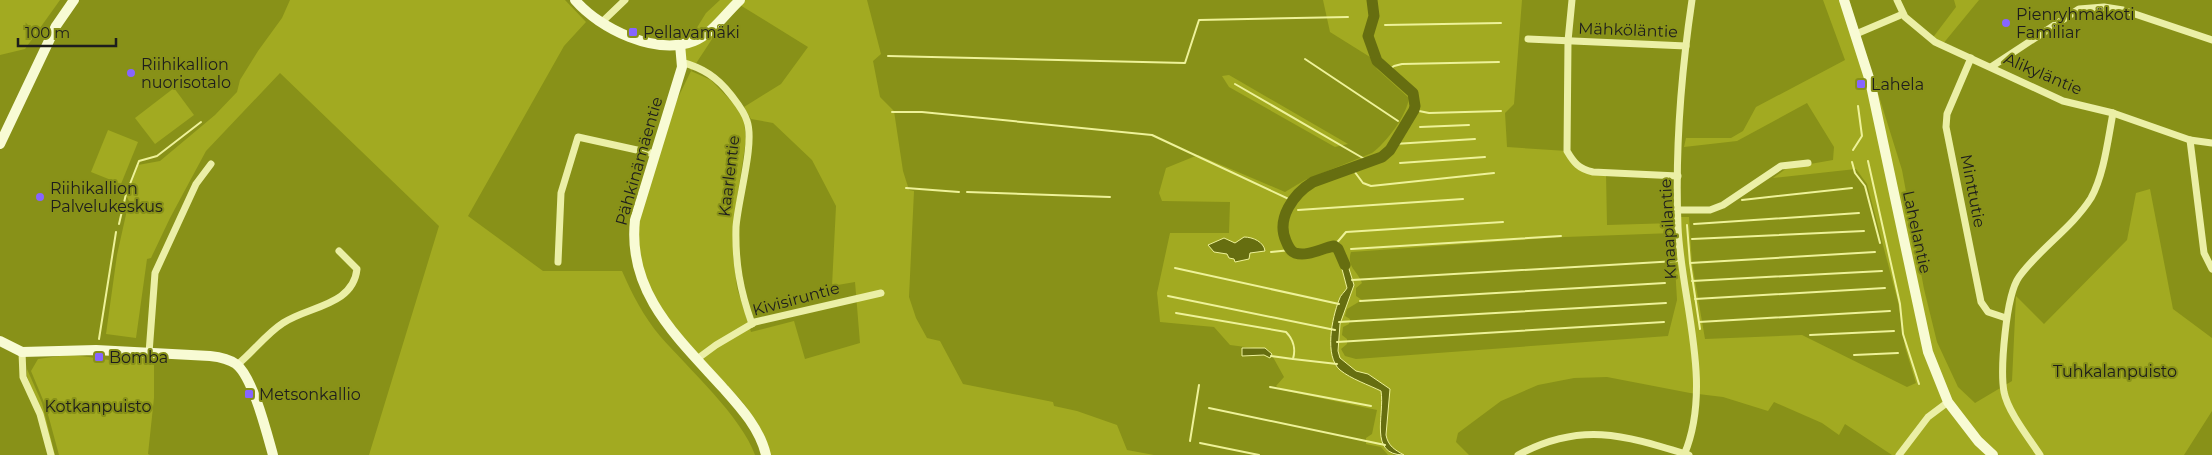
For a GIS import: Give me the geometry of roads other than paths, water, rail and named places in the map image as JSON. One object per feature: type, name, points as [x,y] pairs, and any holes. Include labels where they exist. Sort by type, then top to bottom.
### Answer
[{"type":"street","points":[[0,144],[56,26],[74,0]]},
{"type":"street","points":[[576,0],[591,16],[652,45],[693,42],[702,37],[740,0]]},
{"type":"street","points":[[1572,0],[1568,41],[1567,151],[1574,163],[1582,169],[1593,172],[1678,176]]},
{"type":"street","name":"Knaapilantie","points":[[1686,455],[1696,406],[1695,364],[1682,273],[1678,176],[1686,46],[1692,0]]},
{"type":"street","name":"Lahelantie","points":[[1844,0],[1856,34],[1880,123],[1928,352],[1948,402],[1978,441],[1993,455]]},
{"type":"street","name":"Alikyläntie","points":[[1897,0],[1903,14],[1935,42],[2063,101],[2113,113],[2190,140],[2212,143]]},
{"type":"street","points":[[602,22],[623,1]]},
{"type":"street","points":[[1991,67],[2079,9],[2104,7],[2123,10],[2212,40]]},
{"type":"street","points":[[1856,34],[1903,14]]},
{"type":"street","name":"Mähköläntie","points":[[1528,39],[1686,46]]},
{"type":"street","name":"Pähkinämäentie","points":[[680,44],[682,67],[635,220],[633,241],[635,256],[646,293],[676,335],[739,406],[753,426],[766,455]]},
{"type":"street","name":"Minttutie","points":[[1972,58],[1947,114],[1946,127],[1981,302],[1988,312],[2006,318]]},
{"type":"street","name":"Kaarlentie","points":[[682,62],[701,68],[716,77],[733,97],[747,119],[748,150],[738,208],[736,262],[741,291],[752,324]]},
{"type":"street","points":[[2040,455],[2016,418],[2004,392],[2006,318],[2010,296],[2018,278],[2073,221],[2091,197],[2098,182],[2113,113]]},
{"type":"street","points":[[558,262],[561,193],[578,137],[655,154]]},
{"type":"street","points":[[2190,140],[2204,253],[2212,269]]},
{"type":"street","points":[[1678,210],[1710,210],[1723,205],[1781,166],[1808,163]]},
{"type":"street","points":[[149,352],[154,273],[196,184],[211,164]]},
{"type":"street","points":[[237,365],[283,323],[344,295],[356,278],[357,269],[339,251]]},
{"type":"street","name":"Kivisiruntie","points":[[697,359],[752,324],[881,293]]},
{"type":"street","points":[[0,341],[22,352],[96,350],[219,357],[237,365],[246,378],[253,392],[273,455]]},
{"type":"street","points":[[22,352],[23,377],[40,414],[51,455]]},
{"type":"street","points":[[1899,455],[1928,417],[1948,402]]},
{"type":"street","points":[[1518,455],[1538,444],[1573,435],[1598,433],[1622,436],[1686,455]]},
{"type":"waterway","points":[[1345,265],[1338,249],[1334,246],[1305,254],[1293,252],[1289,248],[1283,233],[1283,224],[1288,208],[1293,200],[1313,182],[1382,157],[1390,150],[1414,110],[1413,93],[1377,61],[1368,36],[1374,16],[1372,0]]},
{"type":"waterway","points":[[888,56],[1185,63],[1199,20],[1348,17]]},
{"type":"waterway","points":[[1385,25],[1501,23]]},
{"type":"waterway","points":[[1305,59],[1398,121]]},
{"type":"waterway","points":[[1387,71],[1394,66],[1402,64],[1499,62]]},
{"type":"waterway","points":[[1235,84],[1368,161]]},
{"type":"waterway","points":[[1853,150],[1862,136],[1858,106]]},
{"type":"waterway","points":[[1414,110],[1429,113],[1501,111]]},
{"type":"waterway","points":[[892,112],[922,112],[1152,135],[1293,201]]},
{"type":"waterway","points":[[119,224],[126,194],[139,161],[157,156],[201,122]]},
{"type":"waterway","points":[[1420,127],[1469,125]]},
{"type":"waterway","points":[[1394,144],[1475,139]]},
{"type":"waterway","points":[[1400,163],[1485,157]]},
{"type":"waterway","points":[[1868,161],[1900,304],[1903,334],[1919,384]]},
{"type":"waterway","points":[[1852,162],[1855,173],[1865,186],[1880,243]]},
{"type":"waterway","points":[[1351,167],[1363,183],[1371,186],[1494,173]]},
{"type":"waterway","points":[[906,188],[959,192]]},
{"type":"waterway","points":[[1742,200],[1852,188]]},
{"type":"waterway","points":[[967,192],[1110,197]]},
{"type":"waterway","points":[[1298,210],[1463,199]]},
{"type":"waterway","points":[[1694,224],[1859,213]]},
{"type":"waterway","points":[[1334,246],[1346,232],[1503,222]]},
{"type":"waterway","points":[[1687,225],[1690,263],[1700,329]]},
{"type":"waterway","points":[[1692,239],[1864,231]]},
{"type":"waterway","points":[[99,339],[116,232]]},
{"type":"waterway","points":[[1351,249],[1561,236]]},
{"type":"waterway","points":[[1271,252],[1291,250]]},
{"type":"waterway","points":[[1690,263],[1875,252]]},
{"type":"waterway","points":[[1352,280],[1677,261]]},
{"type":"waterway","points":[[1175,268],[1339,304]]},
{"type":"waterway","points":[[1692,281],[1882,271]]},
{"type":"waterway","points":[[1360,301],[1665,283]]},
{"type":"waterway","points":[[1695,299],[1885,288]]},
{"type":"waterway","points":[[1168,296],[1335,330]]},
{"type":"waterway","points":[[1339,322],[1666,303]]},
{"type":"waterway","points":[[1699,322],[1890,311]]},
{"type":"waterway","points":[[1176,313],[1286,332],[1293,344],[1293,359],[1337,364]]},
{"type":"waterway","points":[[1337,342],[1664,322]]},
{"type":"waterway","points":[[1810,335],[1894,331]]},
{"type":"waterway","points":[[1854,355],[1898,353]]},
{"type":"waterway","points":[[1271,356],[1293,359]]},
{"type":"waterway","points":[[1190,441],[1199,385]]},
{"type":"waterway","points":[[1270,387],[1371,406]]},
{"type":"waterway","points":[[1209,408],[1385,445]]},
{"type":"waterway","points":[[1200,443],[1259,455]]},
{"type":"place","name":"Pienryhmäkoti Familiar","points":[[2006,23]]},
{"type":"place","name":"Pellavamäki","points":[[633,32]]},
{"type":"place","name":"Riihikallion nuorisotalo","points":[[131,73]]},
{"type":"place","name":"Lahela","points":[[1861,84]]},
{"type":"place","name":"Riihikallion Palvelukeskus","points":[[40,197]]},
{"type":"place","name":"Bomba","points":[[99,357]]},
{"type":"place","name":"Metsonkallio","points":[[249,394]]},
{"type":"park label","name":"Tuhkalanpuisto","points":[[2115,371]]},
{"type":"park label","name":"Kotkanpuisto","points":[[98,406]]}]
